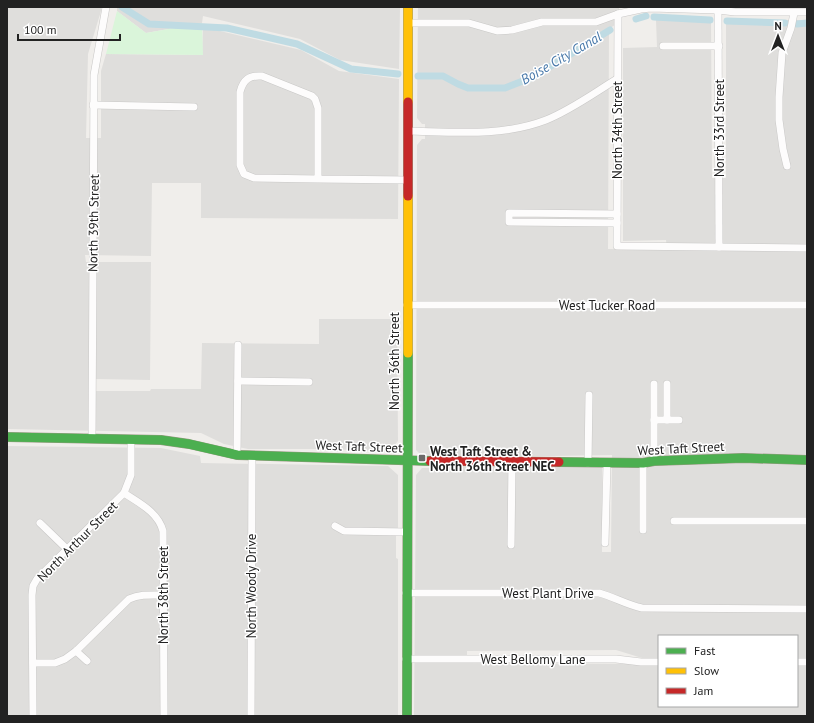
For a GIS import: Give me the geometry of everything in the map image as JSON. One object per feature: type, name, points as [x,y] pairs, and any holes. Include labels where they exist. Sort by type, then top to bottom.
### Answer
[{"type":"street","name":"North 39th Street","points":[[92,439],[94,69],[106,7]]},
{"type":"street","name":"North 36th Street","points":[[407,716],[408,7]]},
{"type":"street","points":[[408,23],[469,23],[497,30],[512,30],[542,22],[596,22],[618,14],[651,8],[718,9],[735,12],[807,12]]},
{"type":"street","name":"North 33rd Street","points":[[718,9],[718,247]]},
{"type":"street","points":[[788,166],[783,149],[779,120],[778,97],[782,54],[791,28],[794,13]]},
{"type":"street","name":"North 34th Street","points":[[618,14],[617,246],[718,247]]},
{"type":"street","points":[[663,46],[719,46]]},
{"type":"street","points":[[318,179],[318,108],[315,99],[307,93],[262,76],[247,78],[242,84],[240,92],[240,165],[244,174],[254,178],[318,179],[408,180]]},
{"type":"street","points":[[408,132],[480,133],[516,129],[545,120],[566,111],[617,79]]},
{"type":"street","points":[[94,105],[194,107]]},
{"type":"street","points":[[617,214],[509,213],[509,222],[617,223]]},
{"type":"street","points":[[718,247],[807,248]]},
{"type":"street","name":"West Tucker Road","points":[[407,304],[807,305]]},
{"type":"street","points":[[237,455],[238,345]]},
{"type":"street","points":[[238,381],[309,382]]},
{"type":"street","points":[[654,384],[654,461]]},
{"type":"street","points":[[667,384],[667,420]]},
{"type":"street","points":[[588,463],[589,395]]},
{"type":"street","points":[[654,420],[679,420]]},
{"type":"street","name":"West Taft Street","points":[[7,437],[161,440],[189,444],[237,455],[388,459],[396,461],[643,463],[654,461],[743,458],[807,460]]},
{"type":"street","name":"North Arthur Street","points":[[33,716],[33,586],[38,579],[124,493],[131,475],[131,440]]},
{"type":"street","name":"North Woody Drive","points":[[251,716],[252,456]]},
{"type":"street","points":[[512,462],[512,545]]},
{"type":"street","points":[[605,543],[607,463]]},
{"type":"street","points":[[643,463],[643,530]]},
{"type":"street","name":"North 38th Street","points":[[124,493],[152,512],[162,524],[164,716]]},
{"type":"street","points":[[674,521],[807,521]]},
{"type":"street","points":[[40,523],[68,550]]},
{"type":"street","points":[[334,526],[344,531],[407,532]]},
{"type":"street","name":"West Plant Drive","points":[[406,593],[599,593],[610,596],[630,606],[642,608],[807,609]]},
{"type":"street","points":[[33,663],[55,663],[65,659],[76,651],[129,599],[135,596],[163,595]]},
{"type":"street","points":[[76,651],[87,661]]},
{"type":"street","name":"West Bellomy Lane","points":[[406,659],[616,659],[641,662],[658,662]]},
{"type":"shaded area","points":[[7,7],[101,7],[88,54],[86,138],[101,138],[101,71],[106,54],[202,55],[203,27],[301,50],[339,71],[399,79],[398,219],[201,218],[201,183],[152,183],[151,256],[85,255],[86,262],[151,262],[150,380],[96,379],[96,391],[201,389],[202,343],[319,344],[319,319],[397,319],[398,441],[389,451],[248,449],[224,444],[201,433],[7,429]]},
{"type":"shaded area","points":[[117,7],[398,7],[400,8],[399,69],[340,60],[300,39],[203,16],[202,23],[146,33],[117,11]]},
{"type":"shaded area","points":[[418,7],[619,7],[619,22],[609,29],[608,249],[667,250],[666,240],[623,241],[623,48],[657,47],[656,20],[711,20],[712,178],[726,178],[726,20],[807,20],[807,658],[798,658],[798,635],[658,635],[658,658],[642,658],[616,650],[467,651],[467,663],[658,664],[658,707],[798,707],[798,665],[807,665],[807,716],[414,716],[416,475],[422,468],[430,467],[602,467],[602,552],[611,552],[612,455],[422,456],[416,450],[417,145],[422,139],[425,139],[425,124],[422,124],[417,118]]},
{"type":"shaded area","points":[[7,446],[161,448],[200,456],[201,463],[388,466],[398,475],[398,528],[396,529],[396,558],[398,559],[398,716],[7,716]]},
{"type":"green space","points":[[117,11],[146,33],[202,23],[203,55],[106,54]]},
{"type":"waterway","name":"Boise City Canal","points":[[122,7],[149,24],[227,28],[297,44],[351,69],[398,74]]},
{"type":"waterway","name":"Boise City Canal","points":[[636,19],[646,16]]},
{"type":"waterway","name":"Boise City Canal","points":[[654,17],[710,20]]},
{"type":"waterway","name":"Boise City Canal","points":[[727,21],[785,23]]},
{"type":"waterway","name":"Boise City Canal","points":[[797,24],[807,23]]},
{"type":"waterway","name":"Boise City Canal","points":[[418,76],[443,76],[468,88],[505,88],[533,77],[610,30]]},
{"type":"traffic: fast","points":[[407,716],[408,353]]},
{"type":"traffic: fast","points":[[7,437],[161,440],[189,444],[237,455],[430,461]]},
{"type":"traffic: fast","points":[[559,462],[643,463],[654,461],[743,458],[807,460]]},
{"type":"traffic: slow","points":[[408,7],[408,102]]},
{"type":"traffic: slow","points":[[408,196],[408,353]]},
{"type":"traffic: jam","points":[[408,102],[408,196]]},
{"type":"traffic: jam","points":[[430,461],[559,462]]},
{"type":"place","name":"West Taft Street & North 36th Street NEC","points":[[422,458]]}]
